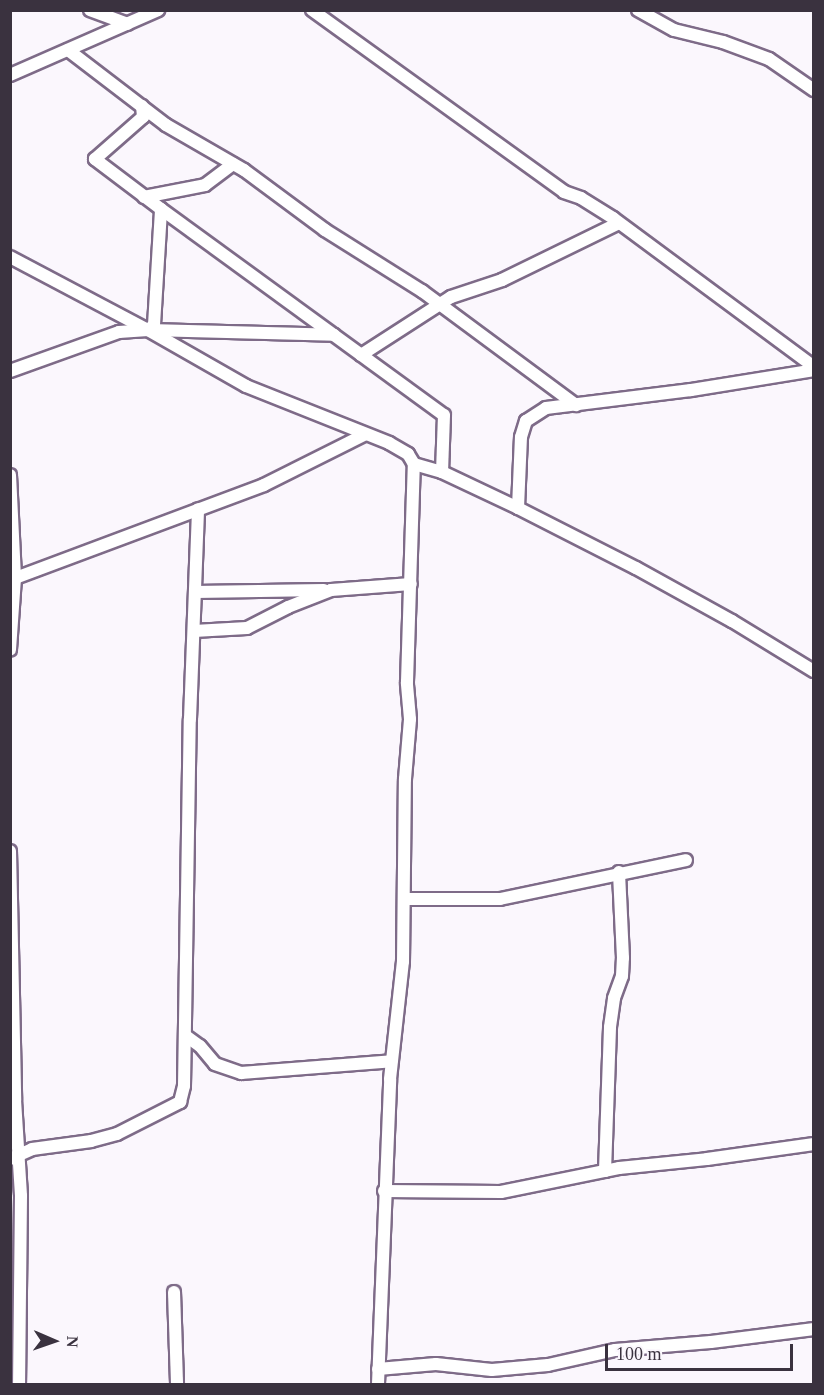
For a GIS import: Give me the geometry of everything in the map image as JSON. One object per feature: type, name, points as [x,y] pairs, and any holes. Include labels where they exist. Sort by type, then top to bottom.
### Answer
[{"type":"street","points":[[90,10],[128,24]]},
{"type":"street","points":[[10,75],[158,10]]},
{"type":"street","points":[[312,10],[564,192],[581,198],[620,223],[764,328],[813,369]]},
{"type":"street","points":[[638,10],[674,30],[723,42],[769,59],[813,90]]},
{"type":"street","points":[[68,50],[166,125],[233,164],[325,230],[440,304],[576,405]]},
{"type":"street","points":[[142,106],[143,117],[96,159],[144,197],[444,416],[442,472]]},
{"type":"street","points":[[144,197],[205,184],[233,164]]},
{"type":"street","points":[[148,330],[154,325],[161,209]]},
{"type":"street","points":[[361,355],[452,297],[502,280],[620,223]]},
{"type":"street","points":[[10,257],[148,330],[246,386],[408,454],[414,464],[407,682],[410,719],[405,778],[403,962],[392,1061],[384,1191],[378,1384]]},
{"type":"street","points":[[10,371],[119,332],[148,330],[334,335]]},
{"type":"street","points":[[518,508],[521,437],[526,421],[546,408],[691,390],[813,369]]},
{"type":"street","points":[[13,579],[264,484],[364,435]]},
{"type":"street","points":[[414,464],[442,472],[636,568],[732,621],[813,670]]},
{"type":"street","points":[[10,475],[13,579],[10,650]]},
{"type":"street","points":[[14,1156],[117,1134],[180,1102],[184,1086],[186,1036],[188,795],[198,509]]},
{"type":"street","points":[[195,592],[331,590],[411,584]]},
{"type":"street","points":[[194,631],[247,628],[288,607],[331,590]]},
{"type":"street","points":[[10,851],[14,1156],[21,1196],[19,1384]]},
{"type":"street","points":[[404,899],[500,899],[619,872],[686,860]]},
{"type":"street","points":[[605,1171],[609,1027],[614,998],[622,976],[623,958],[619,872]]},
{"type":"street","points":[[186,1036],[200,1046],[215,1064],[241,1073],[392,1061]]},
{"type":"street","points":[[384,1191],[501,1192],[605,1171],[813,1144]]},
{"type":"street","points":[[174,1292],[176,1384]]},
{"type":"street","points":[[378,1369],[436,1364],[492,1370],[548,1365],[615,1350],[813,1329]]}]
